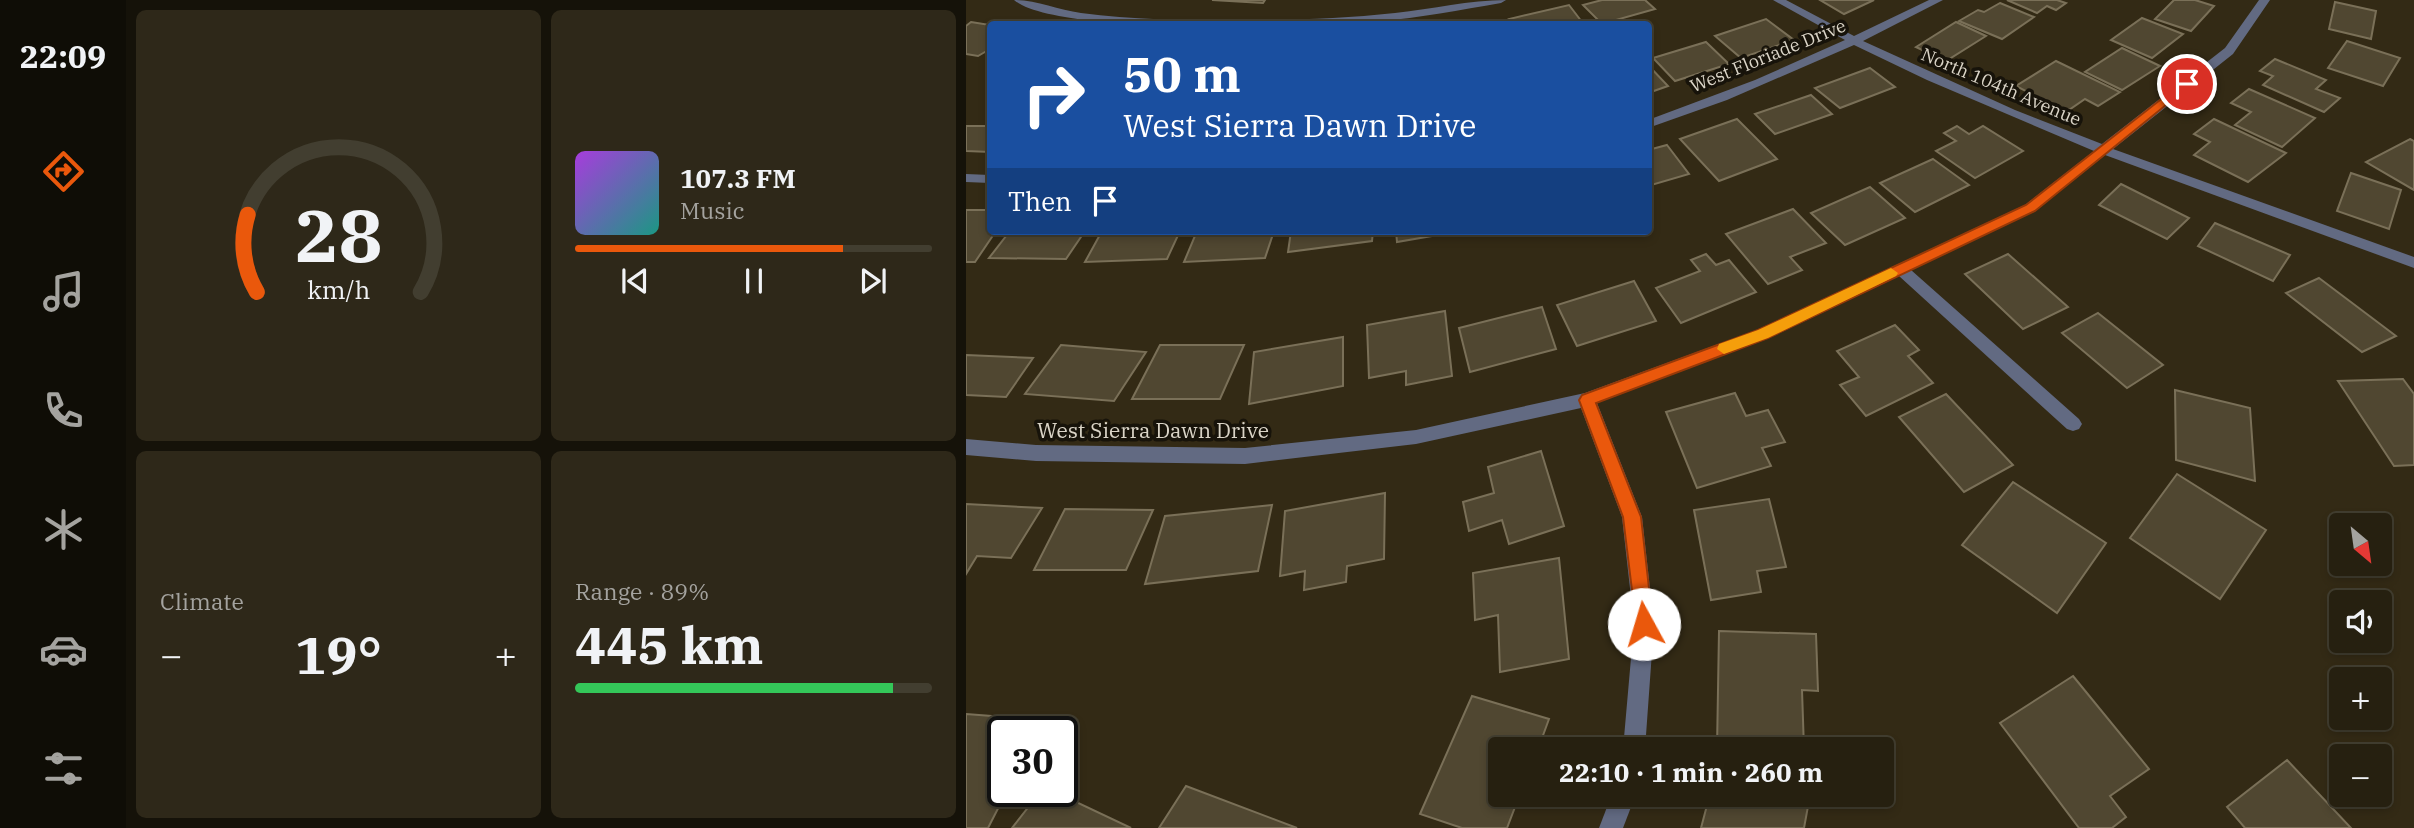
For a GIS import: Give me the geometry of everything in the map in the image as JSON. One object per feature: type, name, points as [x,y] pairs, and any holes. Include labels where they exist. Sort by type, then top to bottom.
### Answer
[{"type":"street","points":[[1019,0],[1028,7],[1072,16],[1176,21]]},
{"type":"street","points":[[1290,21],[1363,19],[1501,0]]},
{"type":"street","name":"North 104th Avenue","points":[[1777,0],[1853,43],[2103,151],[2414,263]]},
{"type":"street","name":"West Floriade Drive","points":[[1652,123],[1757,85],[1853,43],[1938,0]]},
{"type":"street","name":"West Sierra Dawn Drive","points":[[966,447],[1036,453],[1245,456],[1416,437],[1587,400],[1763,334],[2030,208],[2229,51],[2265,0]]},
{"type":"street","points":[[966,178],[987,179]]},
{"type":"street","points":[[1900,269],[2073,424]]},
{"type":"street","points":[[1587,400],[1632,517],[1644,624],[1635,737]]},
{"type":"street","points":[[1611,828],[1619,807]]},
{"type":"building","points":[[1212,0],[1265,0],[1263,3]]},
{"type":"building","points":[[1602,0],[1645,0],[1655,9],[1613,21],[1599,21],[1583,5]]},
{"type":"building","points":[[1820,0],[1874,0],[1844,14]]},
{"type":"building","points":[[2007,0],[2057,0],[2066,3],[2056,10],[2047,6],[2037,13]]},
{"type":"building","points":[[2174,0],[2195,0],[2214,6],[2191,31],[2155,19]]},
{"type":"building","points":[[2335,2],[2376,11],[2371,39],[2329,29]]},
{"type":"building","points":[[2000,3],[2034,17],[2002,39],[1959,21],[1978,10],[1984,12]]},
{"type":"building","points":[[1569,5],[1581,21],[1511,21],[1509,19]]},
{"type":"building","points":[[2142,18],[2183,34],[2152,58],[2111,40]]},
{"type":"building","points":[[1766,19],[1794,40],[1741,58],[1715,36]]},
{"type":"building","points":[[971,22],[987,25],[987,51],[978,56],[966,54],[966,26]]},
{"type":"building","points":[[1956,22],[1986,36],[1946,61],[1916,47]]},
{"type":"building","points":[[2347,41],[2400,58],[2383,86],[2328,68]]},
{"type":"building","points":[[1706,42],[1729,64],[1675,81],[1653,58]]},
{"type":"building","points":[[2122,48],[2160,66],[2122,90],[2085,72]]},
{"type":"building","points":[[2275,59],[2326,80],[2316,89],[2340,98],[2324,112],[2263,85],[2273,76],[2260,71]]},
{"type":"building","points":[[2056,61],[2120,92],[2098,106],[2085,99],[2066,112],[2016,86]]},
{"type":"building","points":[[1870,68],[1895,87],[1840,108],[1815,88]]},
{"type":"building","points":[[1652,69],[1668,86],[1652,92]]},
{"type":"building","points":[[2249,89],[2315,118],[2282,147],[2235,125],[2251,112],[2231,103]]},
{"type":"building","points":[[1811,95],[1832,114],[1775,134],[1755,114]]},
{"type":"building","points":[[1737,119],[1777,159],[1719,181],[1680,139]]},
{"type":"building","points":[[2214,119],[2286,153],[2248,182],[2194,155],[2210,142],[2194,134]]},
{"type":"building","points":[[966,126],[987,126],[987,152],[966,151]]},
{"type":"building","points":[[1957,126],[1969,134],[1983,126],[2023,151],[1975,178],[1936,151],[1956,141],[1944,133]]},
{"type":"building","points":[[2410,139],[2414,141],[2414,190],[2366,162]]},
{"type":"building","points":[[1667,145],[1689,174],[1652,185],[1652,149]]},
{"type":"building","points":[[1933,159],[1969,185],[1915,212],[1880,183]]},
{"type":"building","points":[[2351,173],[2401,190],[2389,229],[2337,211]]},
{"type":"building","points":[[2121,184],[2189,218],[2167,239],[2099,205]]},
{"type":"building","points":[[1870,187],[1905,218],[1845,245],[1811,213]]},
{"type":"building","points":[[1793,209],[1826,243],[1790,257],[1802,270],[1768,284],[1726,234]]},
{"type":"building","points":[[966,210],[987,210],[987,235],[993,235],[975,262],[966,262]]},
{"type":"building","points":[[2215,223],[2290,255],[2273,281],[2198,246]]},
{"type":"building","points":[[1007,235],[1082,235],[1066,259],[989,258]]},
{"type":"building","points":[[1100,235],[1178,235],[1167,259],[1085,262]]},
{"type":"building","points":[[1195,235],[1273,235],[1265,258],[1184,262]]},
{"type":"building","points":[[1290,235],[1373,235],[1372,241],[1288,252]]},
{"type":"building","points":[[1396,235],[1438,235],[1397,242]]},
{"type":"building","points":[[1706,254],[1716,265],[1729,260],[1756,292],[1681,323],[1656,288],[1700,271],[1691,260]]},
{"type":"building","points":[[2008,254],[2068,307],[2023,329],[1965,274]]},
{"type":"building","points":[[2319,278],[2396,336],[2362,352],[2286,293]]},
{"type":"building","points":[[1634,281],[1656,321],[1577,346],[1557,305]]},
{"type":"building","points":[[1542,307],[1556,349],[1470,372],[1459,328]]},
{"type":"building","points":[[1445,311],[1452,376],[1406,385],[1406,371],[1369,378],[1367,325]]},
{"type":"building","points":[[2098,313],[2163,365],[2127,388],[2062,333]]},
{"type":"building","points":[[1895,325],[1919,350],[1908,356],[1933,383],[1866,416],[1840,385],[1859,377],[1837,351]]},
{"type":"building","points":[[1343,337],[1343,386],[1249,404],[1254,352]]},
{"type":"building","points":[[1061,345],[1146,352],[1114,401],[1025,394]]},
{"type":"building","points":[[1160,345],[1244,345],[1220,399],[1132,399]]},
{"type":"building","points":[[966,355],[1033,358],[1006,397],[966,395]]},
{"type":"building","points":[[2403,379],[2414,394],[2414,465],[2394,466],[2338,381]]},
{"type":"building","points":[[2175,390],[2250,408],[2255,481],[2176,460]]},
{"type":"building","points":[[1735,393],[1746,416],[1768,410],[1785,442],[1762,448],[1771,466],[1697,488],[1666,412]]},
{"type":"building","points":[[1946,394],[2013,465],[1964,492],[1899,417]]},
{"type":"building","points":[[1541,451],[1564,526],[1509,544],[1502,520],[1469,531],[1463,502],[1494,493],[1488,467]]},
{"type":"building","points":[[2177,474],[2266,530],[2220,599],[2130,538]]},
{"type":"building","points":[[2013,482],[2106,543],[2057,613],[1962,545]]},
{"type":"building","points":[[1385,493],[1384,559],[1347,566],[1346,582],[1304,590],[1305,571],[1280,576],[1285,511]]},
{"type":"building","points":[[1769,499],[1786,567],[1757,571],[1761,592],[1711,600],[1694,510]]},
{"type":"building","points":[[966,504],[1042,508],[1011,558],[977,556],[966,574]]},
{"type":"building","points":[[1272,505],[1258,571],[1145,584],[1165,516]]},
{"type":"building","points":[[1065,509],[1153,510],[1126,570],[1034,570]]},
{"type":"building","points":[[1559,558],[1569,659],[1500,672],[1498,615],[1475,620],[1473,573]]},
{"type":"building","points":[[1719,631],[1816,634],[1818,691],[1802,690],[1804,737],[1717,737]]},
{"type":"building","points":[[2073,676],[2149,769],[2110,796],[2126,817],[2112,828],[2079,828],[2000,723]]},
{"type":"building","points":[[1472,696],[1549,719],[1542,737],[1488,737],[1488,807],[1515,807],[1507,828],[1462,828],[1420,814]]},
{"type":"building","points":[[966,714],[992,716],[987,716],[987,807],[999,807],[988,828],[966,828]]},
{"type":"building","points":[[2287,760],[2351,828],[2245,828],[2227,807]]},
{"type":"building","points":[[1186,786],[1297,828],[1159,828]]},
{"type":"building","points":[[1078,803],[1131,828],[1012,828],[1028,807],[1078,807]]},
{"type":"building","points":[[1707,807],[1808,807],[1804,828],[1701,828]]},
{"type":"slow traffic","points":[[1724,349],[1763,334],[1891,273]]},
{"type":"route","points":[[1644,624],[1632,517],[1587,400],[1763,334],[2030,208],[2187,84]]}]
